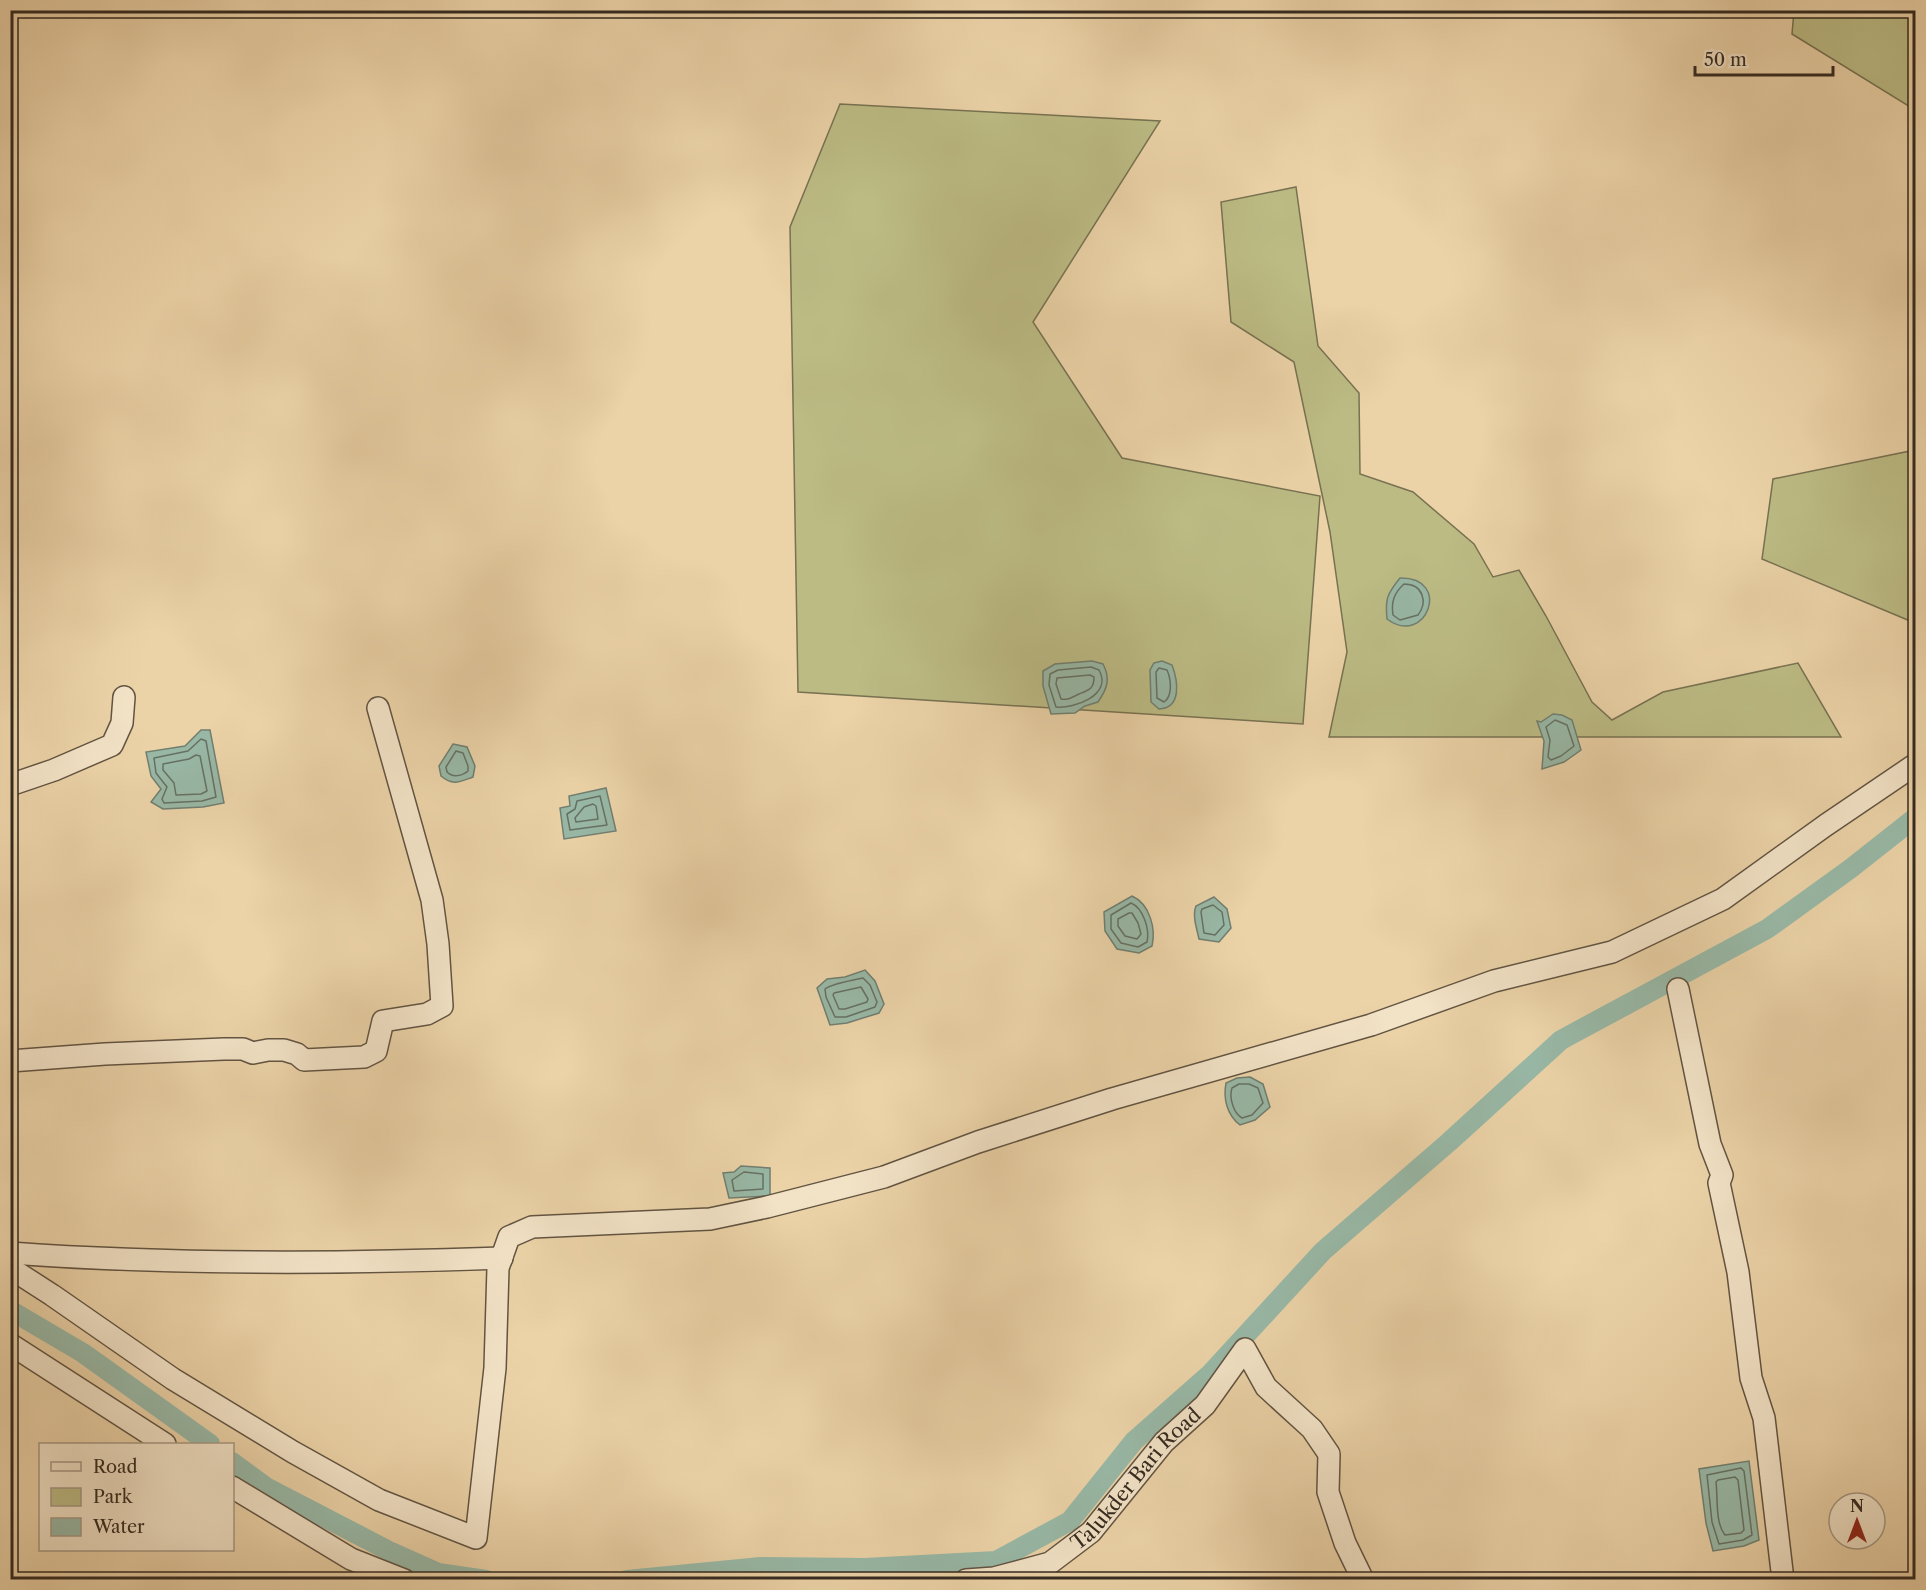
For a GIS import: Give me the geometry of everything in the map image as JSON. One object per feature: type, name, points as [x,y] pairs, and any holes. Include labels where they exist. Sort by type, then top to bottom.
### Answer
[{"type":"street","points":[[10,785],[54,770],[112,745],[122,723],[124,697]]},
{"type":"street","points":[[10,1061],[224,1049],[243,1049],[253,1053],[284,1050],[297,1054],[304,1060],[363,1057],[376,1051],[383,1021],[427,1014],[442,1006],[438,944],[432,900],[378,708]]},
{"type":"street","points":[[10,1268],[172,1379],[293,1452],[379,1500],[476,1538],[495,1368],[498,1268],[509,1236],[532,1227],[710,1219],[768,1207],[884,1177],[978,1142],[1112,1099],[1371,1025],[1494,981],[1612,951],[1723,899],[1916,764]]},
{"type":"street","points":[[1678,989],[1710,1144],[1722,1175],[1719,1183],[1738,1272],[1751,1378],[1764,1418],[1783,1580]]},
{"type":"street","points":[[10,1253],[81,1258],[236,1263],[388,1262],[502,1258]]},
{"type":"street","points":[[10,1344],[163,1443]]},
{"type":"street","name":"Talukder Bari Road","points":[[966,1580],[994,1578],[1050,1563],[1091,1532],[1164,1442],[1205,1405],[1245,1350],[1266,1387],[1312,1429],[1329,1454],[1328,1492],[1345,1543],[1363,1580]]},
{"type":"street","points":[[234,1488],[351,1559],[404,1580]]},
{"type":"green space","points":[[1794,11],[1915,11],[1915,110],[1792,34]]},
{"type":"green space","points":[[840,104],[1160,121],[1033,322],[1122,458],[1320,496],[1303,724],[798,692],[790,227]]},
{"type":"green space","points":[[1296,187],[1318,346],[1359,393],[1360,474],[1413,492],[1474,544],[1493,577],[1519,570],[1592,702],[1612,720],[1663,692],[1798,663],[1841,737],[1329,737],[1347,652],[1330,532],[1294,362],[1231,322],[1221,202]]},
{"type":"green space","points":[[1915,450],[1915,623],[1762,559],[1773,479]]},
{"type":"water","points":[[1400,578],[1416,581],[1426,588],[1429,598],[1428,609],[1422,619],[1413,625],[1401,626],[1387,619],[1388,597]]},
{"type":"water","points":[[1092,661],[1103,664],[1107,674],[1106,688],[1098,702],[1085,706],[1075,713],[1051,714],[1043,686],[1043,671],[1055,664]]},
{"type":"water","points":[[1162,661],[1172,665],[1177,686],[1172,704],[1159,709],[1151,702],[1150,670],[1154,663]]},
{"type":"water","points":[[1553,714],[1572,720],[1581,750],[1564,762],[1542,769],[1544,741],[1537,721],[1541,722]]},
{"type":"water","points":[[201,730],[210,730],[224,803],[203,807],[163,809],[151,802],[161,789],[151,776],[146,752],[185,746]]},
{"type":"water","points":[[453,744],[467,747],[475,766],[473,777],[460,782],[453,782],[441,776],[439,766]]},
{"type":"water","points":[[606,788],[616,831],[564,839],[560,808],[570,806],[569,796]]},
{"type":"water","points":[[1132,896],[1147,911],[1153,932],[1152,946],[1139,953],[1117,949],[1105,931],[1104,912]]},
{"type":"water","points":[[1214,897],[1227,909],[1231,928],[1219,942],[1199,939],[1195,918],[1196,906]]},
{"type":"water","points":[[865,970],[875,981],[884,1004],[879,1013],[847,1023],[830,1025],[817,988],[827,979],[845,977]]},
{"type":"water","points":[[1250,1077],[1263,1084],[1270,1107],[1255,1120],[1240,1125],[1227,1106],[1226,1083],[1237,1078]]},
{"type":"water","points":[[741,1166],[770,1168],[770,1196],[729,1198],[723,1173],[734,1172]]},
{"type":"water","points":[[1749,1461],[1759,1540],[1744,1546],[1713,1551],[1706,1523],[1699,1469]]},
{"type":"waterway","points":[[627,1580],[761,1567],[865,1568],[996,1561],[1070,1521],[1134,1441],[1210,1374],[1323,1251],[1449,1142],[1561,1040],[1767,929],[1850,869],[1916,817]]},
{"type":"waterway","points":[[10,1310],[83,1353],[209,1443]]},
{"type":"waterway","points":[[234,1463],[266,1487],[391,1552],[438,1573],[486,1580]]}]
